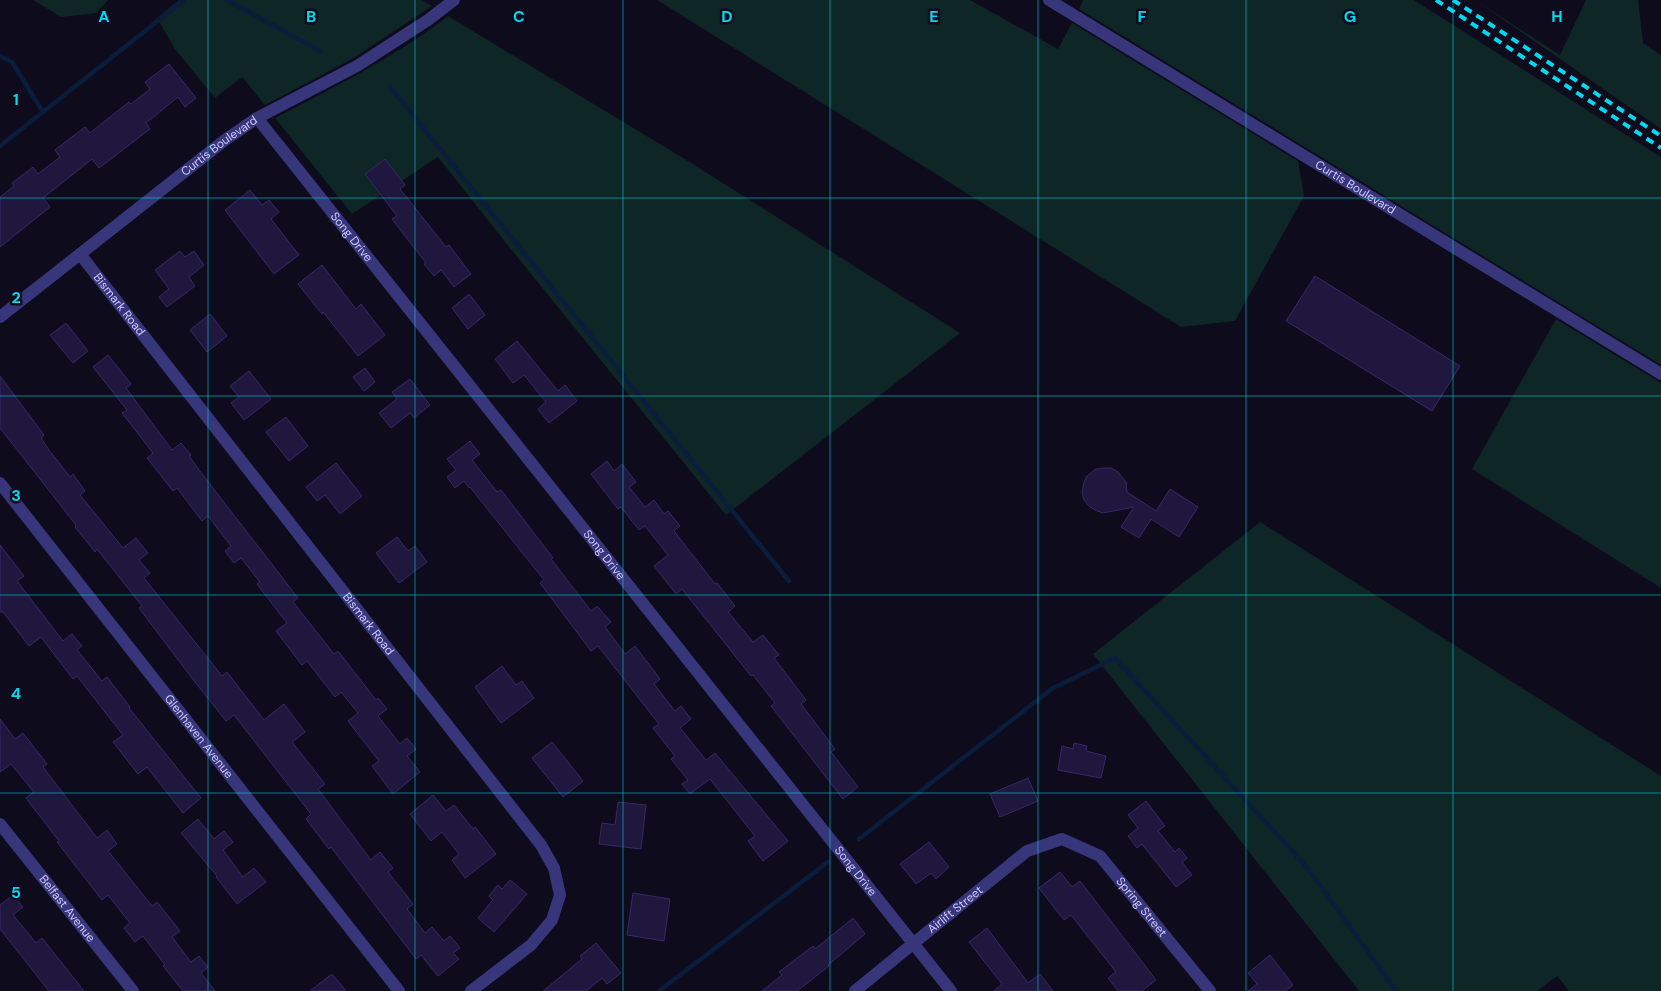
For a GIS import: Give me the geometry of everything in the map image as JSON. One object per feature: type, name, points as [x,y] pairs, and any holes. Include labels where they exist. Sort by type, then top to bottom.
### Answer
[{"type":"street","name":"Curtis Boulevard","points":[[0,317],[225,140],[257,118],[357,66],[428,20],[454,0]]},
{"type":"street","name":"Curtis Boulevard","points":[[1049,0],[1661,374]]},
{"type":"street","name":"Song Drive","points":[[257,118],[951,991]]},
{"type":"street","name":"Bismark Road","points":[[80,254],[535,837],[554,868],[560,895],[552,920],[531,944],[471,991]]},
{"type":"street","name":"Glenhaven Avenue","points":[[0,483],[399,991]]},
{"type":"street","name":"Belfast Avenue","points":[[0,824],[134,991]]},
{"type":"street","name":"Airlift Street","points":[[854,991],[1028,851],[1062,839]]},
{"type":"street","name":"Spring Street","points":[[1062,839],[1100,856],[1210,991]]},
{"type":"green space","points":[[33,0],[108,0],[96,13],[61,17]]},
{"type":"green space","points":[[179,0],[422,0],[432,6],[352,59],[265,105],[242,77],[215,98],[175,49],[157,18]]},
{"type":"green space","points":[[657,0],[970,0],[1058,49],[1072,23],[1298,161],[1304,196],[1235,321],[1181,327]]},
{"type":"green space","points":[[1083,0],[1414,0],[1661,157],[1661,365],[1079,9]]},
{"type":"green space","points":[[1475,0],[1560,55],[1586,0],[1638,0],[1643,43],[1661,55],[1661,129]]},
{"type":"green space","points":[[448,16],[688,161],[960,333],[726,515],[438,157],[352,214],[275,118],[386,58]]},
{"type":"green space","points":[[1556,319],[1661,383],[1661,588],[1472,469]]},
{"type":"green space","points":[[1260,522],[1661,776],[1661,991],[1569,991],[1557,976],[1537,991],[1359,991],[1093,654]]},
{"type":"building","points":[[169,64],[196,98],[185,107],[178,97],[146,123],[150,129],[99,168],[92,159],[43,198],[50,207],[0,247],[0,197],[14,186],[12,183],[33,167],[38,174],[60,157],[55,150],[85,127],[90,133],[129,102],[131,104],[150,89],[145,82]]},
{"type":"building","points":[[385,159],[405,185],[400,189],[446,247],[449,245],[471,274],[454,287],[441,270],[434,276],[424,264],[426,263],[392,219],[397,216],[365,174]]},
{"type":"building","points":[[250,190],[262,205],[269,200],[279,212],[271,219],[299,255],[274,274],[225,210]]},
{"type":"building","points":[[180,251],[185,257],[194,251],[204,265],[189,277],[195,286],[167,307],[159,297],[169,289],[155,270]]},
{"type":"building","points":[[322,265],[356,309],[361,304],[385,335],[358,356],[298,284]]},
{"type":"building","points":[[1315,276],[1460,366],[1432,411],[1286,321]]},
{"type":"building","points":[[469,294],[485,315],[468,329],[452,308]]},
{"type":"building","points":[[210,314],[227,336],[207,352],[190,330]]},
{"type":"building","points":[[66,323],[88,351],[73,363],[50,335]]},
{"type":"building","points":[[517,341],[558,391],[565,385],[577,401],[549,423],[538,409],[546,402],[524,375],[513,383],[495,359]]},
{"type":"building","points":[[108,355],[131,384],[126,388],[172,450],[181,443],[191,455],[189,456],[199,470],[298,598],[293,602],[334,654],[338,651],[376,700],[378,698],[387,709],[378,716],[400,744],[407,738],[416,749],[407,756],[420,772],[393,794],[372,766],[379,761],[348,721],[358,713],[341,692],[335,697],[307,661],[302,665],[276,631],[287,623],[257,584],[260,582],[241,558],[234,563],[225,551],[231,546],[208,516],[202,521],[177,488],[173,491],[147,458],[153,453],[122,413],[127,410],[93,367]]},
{"type":"building","points":[[365,368],[375,382],[364,391],[353,377]]},
{"type":"building","points":[[249,371],[271,399],[244,420],[231,403],[239,397],[230,386]]},
{"type":"building","points":[[0,376],[44,435],[41,438],[49,450],[70,477],[73,474],[85,491],[80,495],[123,548],[136,538],[148,553],[139,560],[150,573],[144,578],[222,676],[227,672],[264,720],[284,704],[305,732],[292,742],[325,784],[318,789],[371,860],[380,852],[393,868],[388,872],[413,904],[407,909],[425,933],[432,927],[444,941],[450,936],[460,948],[453,953],[459,959],[438,976],[421,955],[416,959],[331,847],[329,849],[306,819],[311,814],[234,715],[226,721],[139,608],[142,606],[97,549],[95,552],[75,527],[76,525],[0,428]]},
{"type":"building","points":[[410,379],[430,405],[414,418],[410,413],[391,428],[379,413],[397,399],[392,392]]},
{"type":"building","points":[[286,417],[308,446],[289,461],[266,432]]},
{"type":"building","points":[[470,441],[480,454],[472,460],[497,492],[501,490],[591,611],[597,606],[611,622],[605,627],[625,654],[635,646],[660,679],[654,684],[675,711],[681,706],[691,719],[680,728],[706,760],[715,753],[788,841],[763,861],[748,841],[755,836],[710,779],[690,794],[682,784],[688,780],[671,759],[675,756],[653,728],[659,724],[598,646],[591,651],[540,583],[544,580],[470,487],[464,481],[455,488],[447,477],[456,470],[447,459]]},
{"type":"building","points":[[607,461],[614,471],[622,464],[636,482],[629,487],[645,507],[654,500],[664,514],[668,511],[680,526],[674,531],[715,584],[717,583],[735,606],[728,612],[753,642],[763,635],[779,655],[774,658],[806,700],[801,704],[835,749],[831,752],[858,787],[843,799],[771,706],[775,703],[753,675],[751,676],[682,589],[676,594],[654,566],[668,555],[645,526],[639,530],[621,507],[618,509],[591,474]]},
{"type":"building","points":[[336,463],[362,496],[340,514],[325,495],[317,501],[306,487]]},
{"type":"building","points":[[1111,468],[1118,472],[1126,482],[1127,492],[1156,511],[1170,489],[1198,507],[1179,537],[1151,519],[1139,538],[1121,527],[1134,507],[1103,513],[1090,507],[1084,500],[1082,493],[1084,482],[1087,476],[1096,469]]},
{"type":"building","points":[[397,537],[408,551],[415,546],[427,562],[399,583],[376,553]]},
{"type":"building","points":[[0,545],[24,576],[17,581],[63,641],[72,634],[82,646],[77,650],[102,681],[107,677],[129,708],[201,798],[183,813],[147,767],[138,774],[113,742],[123,735],[77,676],[73,679],[41,637],[29,646],[3,612],[0,612]]},
{"type":"building","points":[[502,666],[516,685],[522,681],[534,698],[501,723],[475,687]]},
{"type":"building","points":[[0,719],[15,739],[23,733],[47,764],[43,767],[97,838],[107,830],[117,844],[108,851],[152,906],[157,902],[180,931],[172,937],[191,962],[199,956],[208,967],[201,973],[215,991],[183,991],[143,936],[135,942],[124,928],[130,923],[108,895],[102,900],[57,842],[59,841],[26,798],[34,792],[11,764],[0,772]]},
{"type":"building","points":[[552,742],[583,781],[563,797],[532,758]]},
{"type":"building","points":[[1074,743],[1087,746],[1086,751],[1106,756],[1101,778],[1058,770],[1062,746],[1073,749]]},
{"type":"building","points":[[1028,778],[1038,801],[1000,817],[990,794]]},
{"type":"building","points":[[433,795],[446,811],[454,805],[473,829],[475,827],[496,854],[465,878],[452,860],[459,854],[442,832],[431,841],[410,814]]},
{"type":"building","points":[[1146,801],[1165,826],[1158,831],[1175,852],[1179,848],[1187,858],[1182,862],[1192,875],[1176,887],[1142,844],[1137,848],[1128,836],[1138,828],[1128,815]]},
{"type":"building","points":[[618,802],[646,805],[641,849],[599,844],[602,823],[615,825]]},
{"type":"building","points":[[198,819],[214,839],[224,831],[233,842],[223,850],[243,877],[254,868],[266,882],[237,904],[217,876],[181,833]]},
{"type":"building","points":[[929,842],[949,867],[936,879],[931,873],[916,884],[900,864]]},
{"type":"building","points":[[1060,872],[1072,887],[1080,881],[1156,980],[1142,991],[1118,991],[1108,978],[1116,972],[1071,915],[1064,920],[1039,888]]},
{"type":"building","points":[[510,880],[527,894],[494,932],[478,918],[493,900],[489,896],[498,885],[502,889]]},
{"type":"building","points":[[633,893],[670,899],[664,941],[627,935]]},
{"type":"building","points":[[13,895],[23,907],[13,915],[36,943],[42,938],[84,991],[49,991],[0,929],[0,905]]},
{"type":"building","points":[[853,918],[865,934],[829,966],[797,991],[762,991],[782,975],[779,972],[813,946],[815,949]]},
{"type":"building","points":[[987,928],[1028,983],[1040,974],[1053,991],[994,991],[1002,984],[969,942]]},
{"type":"building","points":[[596,943],[621,973],[607,984],[602,978],[586,991],[543,991],[582,959],[580,956]]},
{"type":"building","points":[[1270,955],[1293,985],[1285,991],[1248,991],[1257,984],[1248,973]]},
{"type":"building","points":[[332,974],[346,991],[310,991]]},
{"type":"waterway","points":[[0,146],[184,0]]},
{"type":"waterway","points":[[227,0],[320,51]]},
{"type":"waterway","points":[[0,56],[12,62],[43,112]]},
{"type":"waterway","points":[[390,87],[789,581]]},
{"type":"waterway","points":[[859,839],[1053,688],[1115,658],[1306,866],[1396,991]]},
{"type":"waterway","points":[[659,991],[828,862]]},
{"type":"railway","points":[[1436,0],[1661,148]]},
{"type":"railway","points":[[1453,0],[1661,136]]}]
